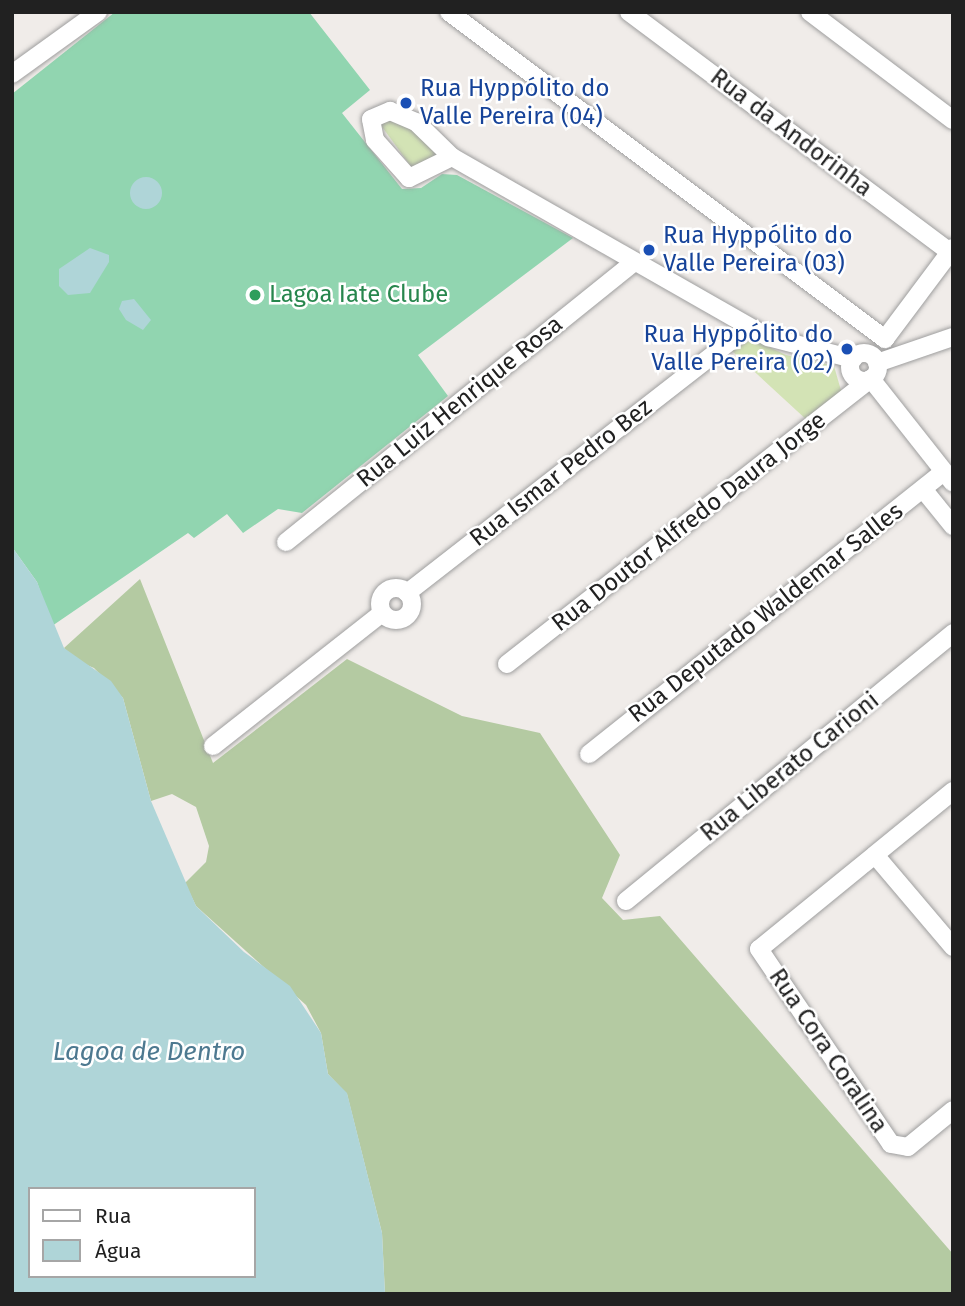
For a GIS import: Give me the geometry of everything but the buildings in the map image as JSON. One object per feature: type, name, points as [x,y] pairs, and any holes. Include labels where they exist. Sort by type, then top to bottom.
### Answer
[{"type":"street","points":[[12,74],[97,12]]},
{"type":"street","points":[[449,12],[885,339],[952,252]]},
{"type":"street","name":"Rua da Andorinha","points":[[629,12],[952,252]]},
{"type":"street","points":[[810,12],[953,120]]},
{"type":"street","points":[[452,157],[420,177],[409,178],[375,140],[371,119],[383,112],[400,114],[427,131],[452,157],[749,327],[791,346],[853,359],[854,377],[874,371],[948,477]]},
{"type":"street","name":"Rua Luiz Henrique Rosa","points":[[286,542],[634,262]]},
{"type":"street","name":"Rua Ismar Pedro Bez","points":[[213,746],[383,613],[395,620],[408,615],[412,601],[407,593],[749,327]]},
{"type":"street","name":"Rua Doutor Alfredo Daura Jorge","points":[[507,664],[874,371],[953,337]]},
{"type":"street","name":"Rua Deputado Waldemar Salles","points":[[589,754],[923,489],[948,477]]},
{"type":"street","points":[[923,489],[953,526]]},
{"type":"street","name":"Rua Liberato Carioni","points":[[626,901],[953,633]]},
{"type":"street","points":[[953,791],[875,855],[953,947]]},
{"type":"street","name":"Rua Cora Coralina","points":[[875,855],[760,949],[891,1144],[902,1148],[953,1111]]},
{"type":"green space","name":"Lagoa Iate Clube","points":[[115,12],[309,12],[370,90],[342,113],[402,189],[421,188],[442,174],[457,175],[573,238],[418,355],[448,396],[302,513],[278,509],[243,533],[227,514],[194,538],[188,533],[52,626],[37,582],[12,547],[12,94]]},
{"type":"green space","points":[[385,119],[412,127],[439,154],[412,168],[380,124]]},
{"type":"green space","points":[[752,339],[786,355],[834,366],[842,394],[809,422],[732,351]]},
{"type":"green space","points":[[140,579],[213,763],[347,659],[462,716],[540,733],[620,855],[602,898],[623,920],[660,916],[953,1254],[953,1294],[385,1294],[382,1233],[347,1094],[328,1074],[321,1033],[306,1005],[196,906],[185,883],[206,862],[209,846],[196,807],[172,794],[151,801],[123,698],[94,668],[75,660],[64,648]]},
{"type":"water","points":[[146,177],[158,181],[162,193],[158,205],[146,209],[134,205],[130,193],[134,181]]},
{"type":"water","points":[[90,248],[109,255],[109,262],[90,293],[68,295],[59,286],[59,269]]},
{"type":"water","points":[[134,299],[151,320],[143,330],[126,320],[119,309],[122,301]]},
{"type":"water","name":"Lagoa de Dentro","points":[[12,547],[37,582],[64,648],[111,681],[123,698],[151,801],[196,906],[244,952],[290,986],[321,1033],[328,1074],[347,1093],[382,1233],[385,1294],[12,1294]]},
{"type":"place","name":"Rua Hyppólito do Valle Pereira (04)","points":[[406,103]]},
{"type":"place","name":"Rua Hyppólito do Valle Pereira (03)","points":[[649,250]]},
{"type":"place","name":"Lagoa Iate Clube","points":[[255,295]]},
{"type":"place","name":"Rua Hyppólito do Valle Pereira (02)","points":[[847,349]]}]
